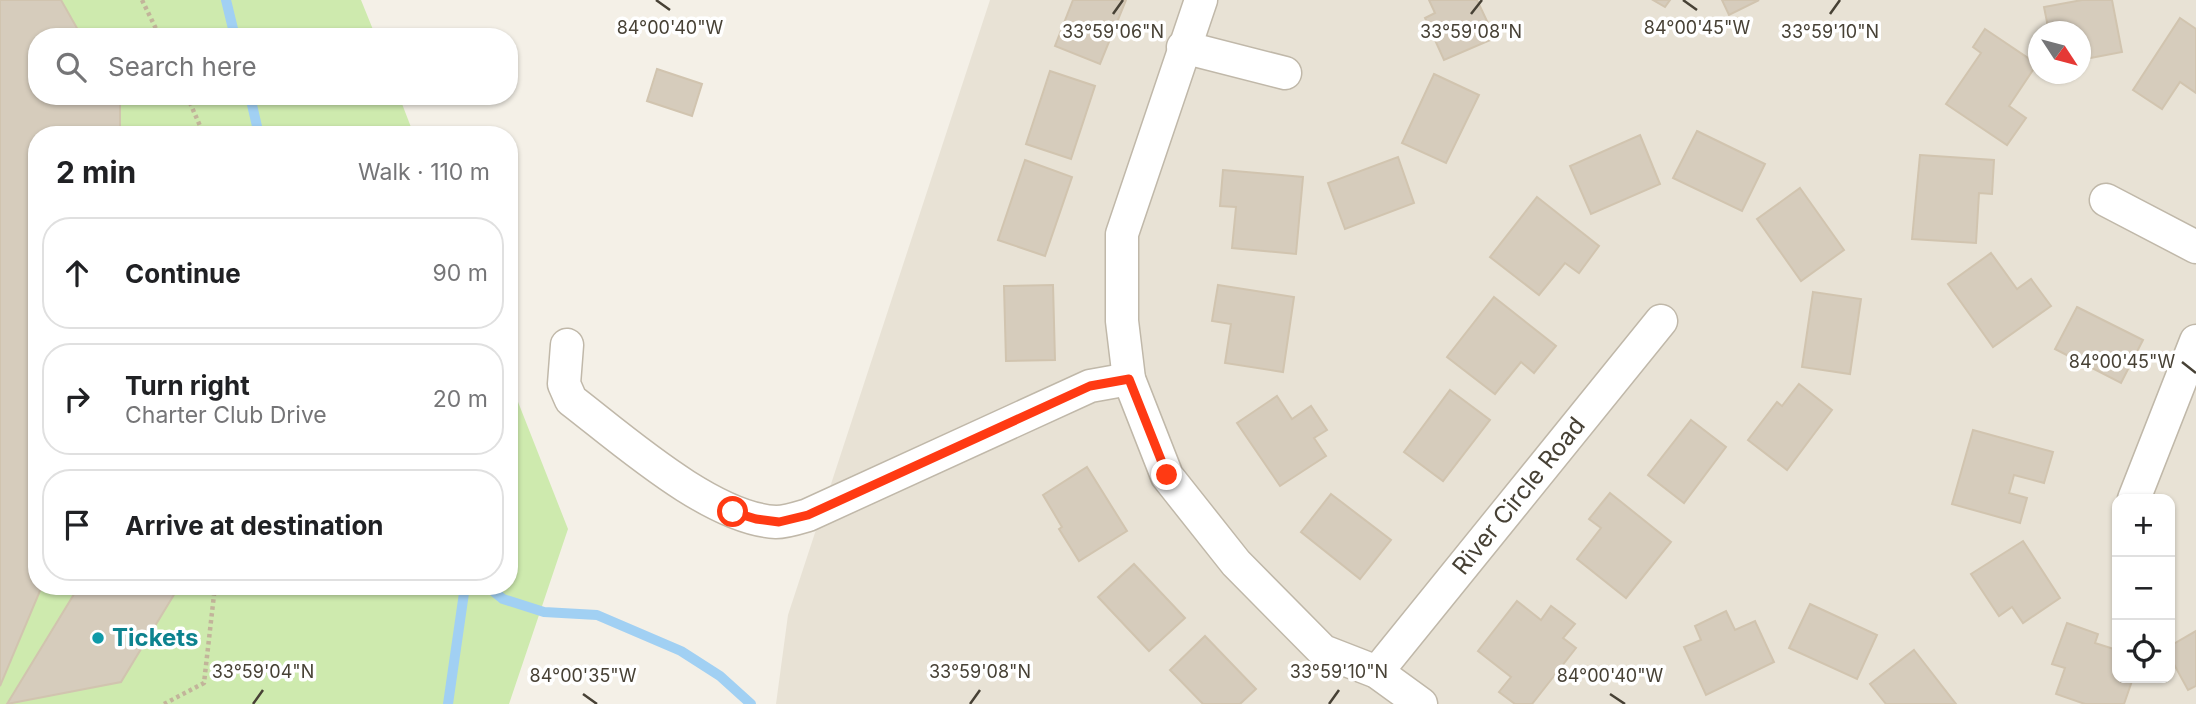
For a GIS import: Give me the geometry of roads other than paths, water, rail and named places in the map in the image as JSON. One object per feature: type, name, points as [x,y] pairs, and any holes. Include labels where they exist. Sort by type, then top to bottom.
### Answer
[{"type":"street","points":[[1201,0],[1122,234],[1122,321],[1129,379],[1167,475],[1236,563],[1324,651],[1377,671],[1421,704]]},
{"type":"street","points":[[1183,47],[1284,73]]},
{"type":"street","points":[[2106,200],[2196,247]]},
{"type":"street","name":"River Circle Road","points":[[1377,671],[1661,321]]},
{"type":"street","points":[[2136,494],[2196,341]]},
{"type":"street","points":[[567,345],[564,384],[571,400],[670,477],[733,512],[779,522],[808,515],[1090,386],[1129,379]]},
{"type":"waterway","points":[[226,0],[233,28]]},
{"type":"waterway","points":[[252,105],[257,126]]},
{"type":"waterway","points":[[448,704],[464,595]]},
{"type":"waterway","points":[[498,595],[544,612],[597,615],[681,651],[720,676],[751,704]]},
{"type":"place","name":"Tickets","points":[[98,638]]}]
